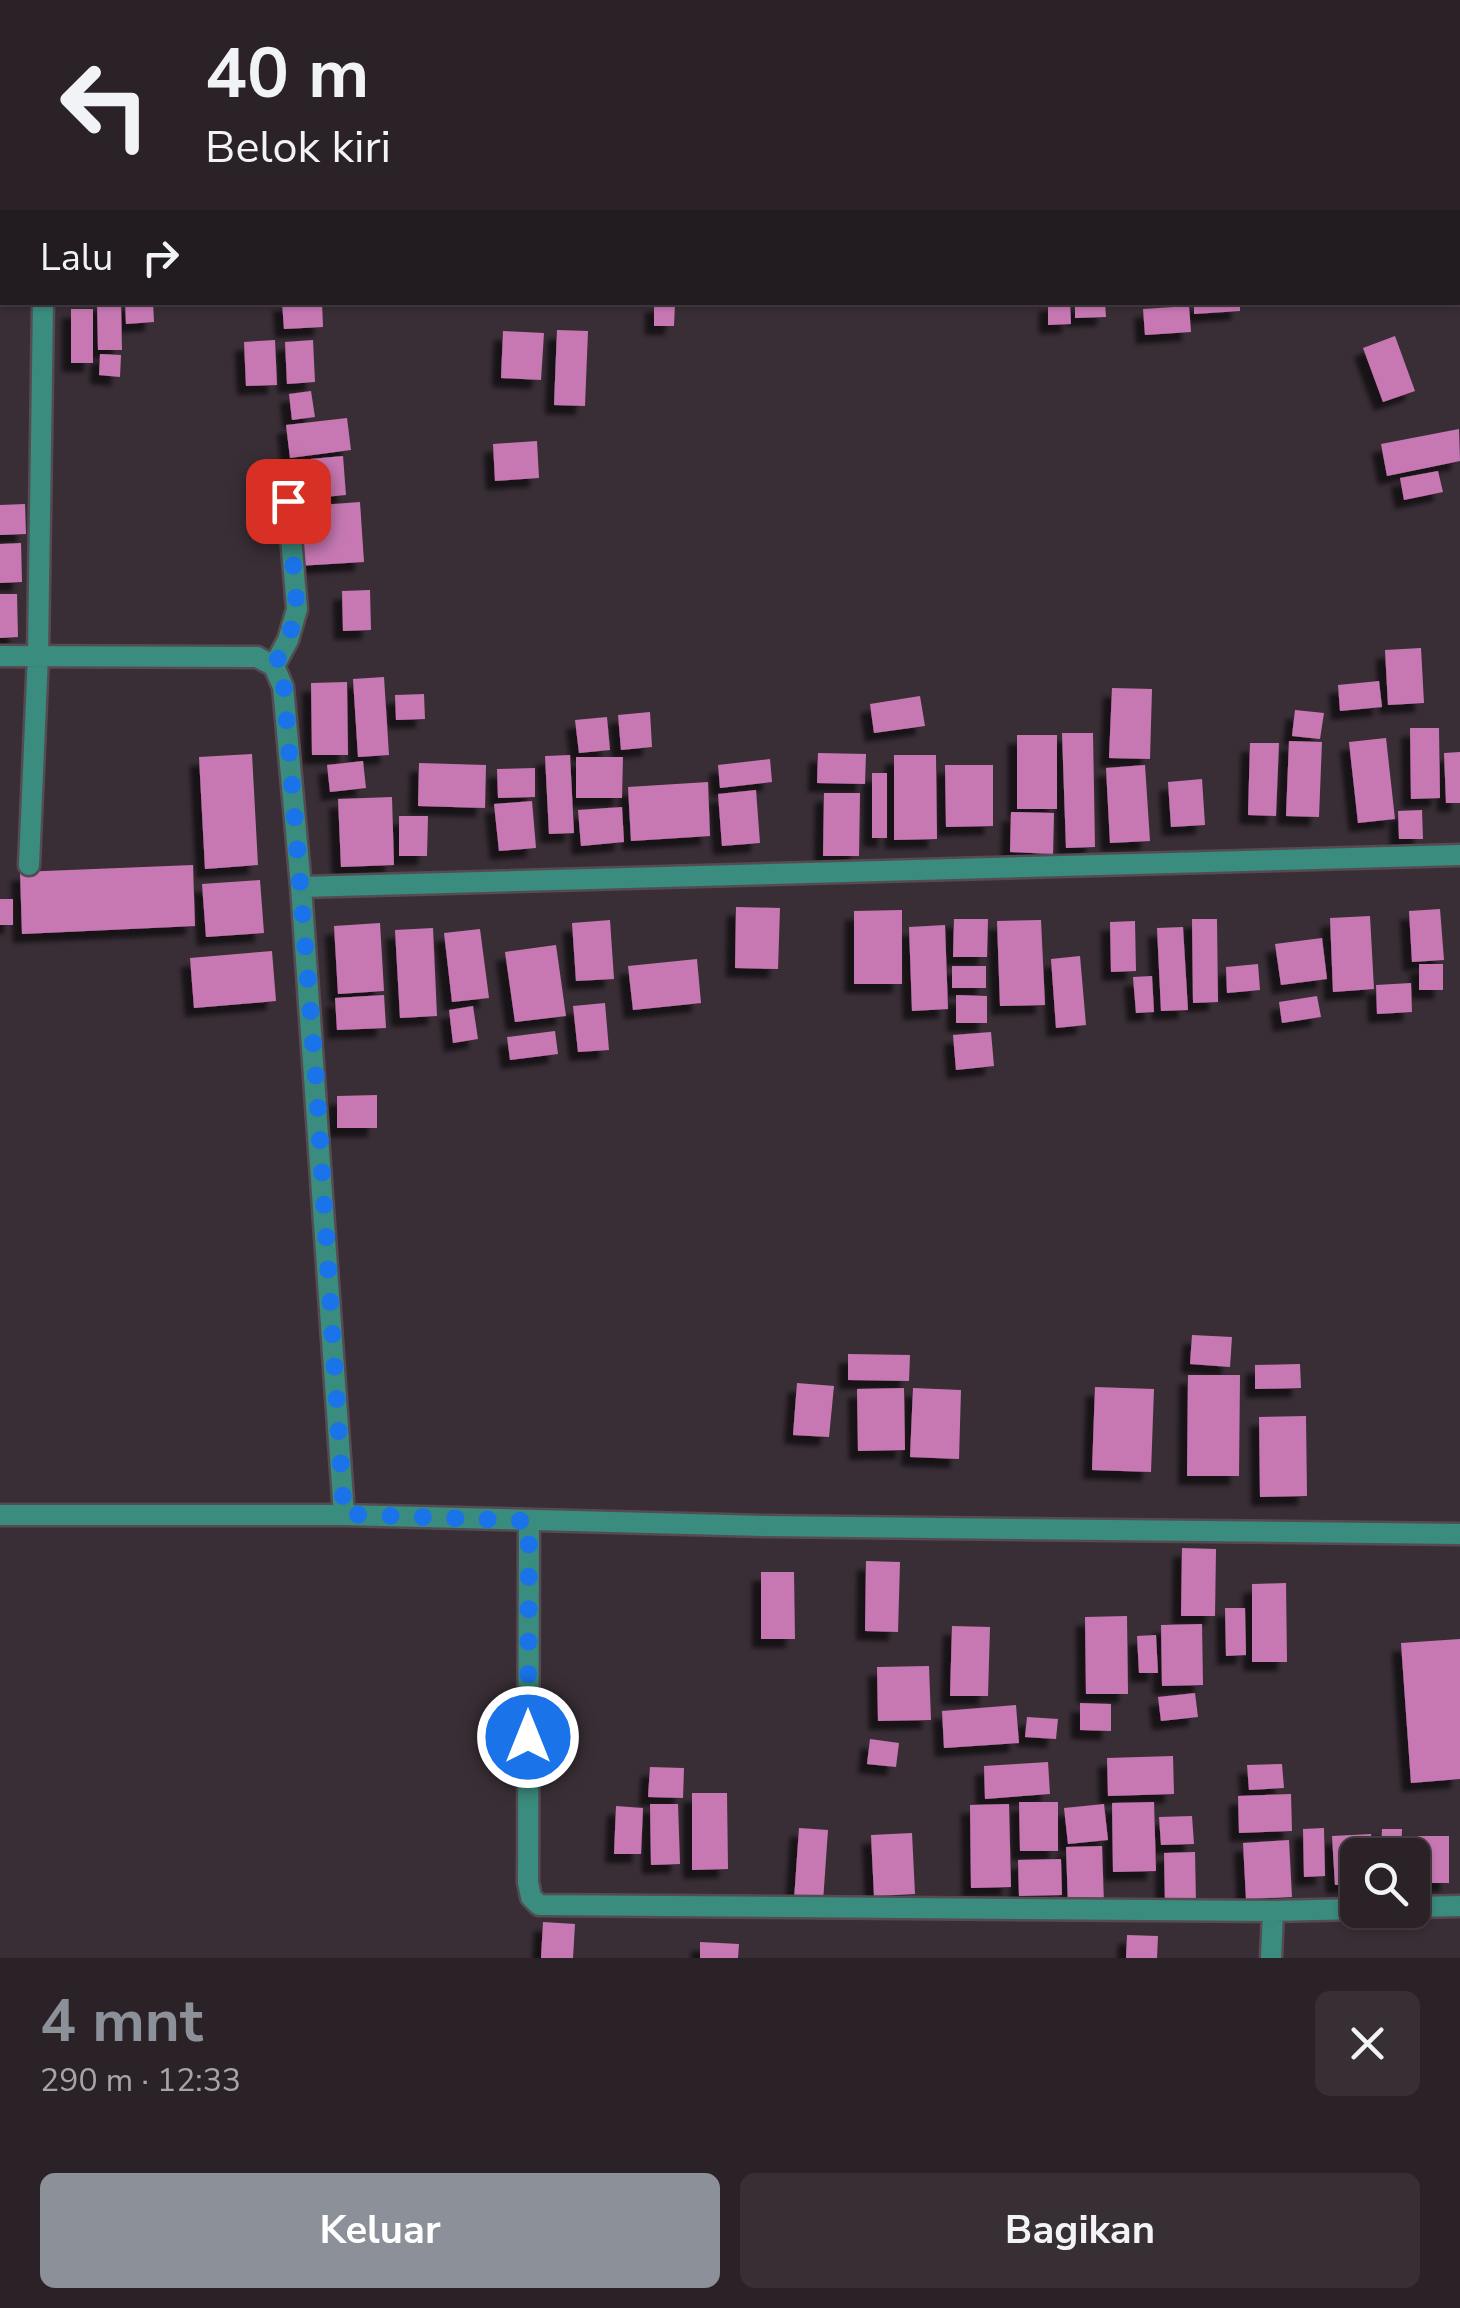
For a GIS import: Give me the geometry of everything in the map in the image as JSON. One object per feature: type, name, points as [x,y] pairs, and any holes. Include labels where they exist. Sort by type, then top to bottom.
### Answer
[{"type":"street","points":[[29,865],[38,655],[43,305]]},
{"type":"street","points":[[274,666],[288,640],[297,609],[288,501]]},
{"type":"street","points":[[0,656],[257,657],[274,666],[284,687],[302,887],[344,1514]]},
{"type":"street","points":[[302,887],[1460,855]]},
{"type":"street","points":[[0,1515],[344,1514],[529,1521],[1460,1534]]},
{"type":"street","points":[[529,1521],[528,1882],[531,1897],[539,1906],[1340,1909]]},
{"type":"street","points":[[1430,1907],[1460,1906]]},
{"type":"street","points":[[1271,1958],[1273,1911]]},
{"type":"building","points":[[97,305],[121,305],[122,350],[98,350]]},
{"type":"building","points":[[125,305],[153,305],[154,322],[126,324]]},
{"type":"building","points":[[282,305],[322,305],[323,327],[284,329]]},
{"type":"building","points":[[654,305],[675,305],[674,326],[654,326]]},
{"type":"building","points":[[1048,305],[1070,305],[1071,324],[1048,325]]},
{"type":"building","points":[[1075,305],[1105,305],[1106,317],[1075,318]]},
{"type":"building","points":[[1194,305],[1240,305],[1240,311],[1194,314]]},
{"type":"building","points":[[1189,306],[1191,332],[1145,335],[1143,309]]},
{"type":"building","points":[[71,309],[93,309],[93,363],[71,363]]},
{"type":"building","points":[[557,330],[588,331],[585,406],[554,405]]},
{"type":"building","points":[[503,331],[544,333],[541,380],[501,378]]},
{"type":"building","points":[[1395,336],[1415,391],[1383,402],[1363,348]]},
{"type":"building","points":[[275,340],[277,385],[246,386],[244,342]]},
{"type":"building","points":[[313,340],[315,382],[287,384],[285,342]]},
{"type":"building","points":[[100,354],[121,355],[120,377],[99,375]]},
{"type":"building","points":[[311,391],[315,417],[292,420],[289,394]]},
{"type":"building","points":[[347,418],[351,450],[290,458],[286,425]]},
{"type":"building","points":[[1459,429],[1460,461],[1387,476],[1381,444]]},
{"type":"building","points":[[537,441],[539,478],[495,481],[493,444]]},
{"type":"building","points":[[343,456],[346,495],[291,500],[288,461]]},
{"type":"building","points":[[1438,471],[1443,492],[1404,500],[1400,478]]},
{"type":"building","points":[[360,502],[364,562],[297,566],[294,507]]},
{"type":"building","points":[[25,504],[26,534],[0,535],[0,505]]},
{"type":"building","points":[[21,543],[22,582],[0,583],[0,544]]},
{"type":"building","points":[[370,590],[371,630],[343,631],[342,591]]},
{"type":"building","points":[[0,594],[17,594],[18,637],[0,638]]},
{"type":"building","points":[[1421,648],[1424,703],[1388,705],[1385,650]]},
{"type":"building","points":[[384,677],[389,755],[358,757],[353,679]]},
{"type":"building","points":[[1379,681],[1382,707],[1340,711],[1338,685]]},
{"type":"building","points":[[347,682],[348,755],[312,755],[311,683]]},
{"type":"building","points":[[1112,688],[1152,689],[1150,759],[1109,758]]},
{"type":"building","points":[[424,694],[425,719],[396,720],[395,695]]},
{"type":"building","points":[[920,696],[925,726],[874,733],[870,704]]},
{"type":"building","points":[[1295,710],[1324,713],[1320,739],[1292,736]]},
{"type":"building","points":[[650,712],[652,747],[621,750],[618,715]]},
{"type":"building","points":[[607,717],[610,750],[579,753],[575,720]]},
{"type":"building","points":[[1410,728],[1439,728],[1440,798],[1411,799]]},
{"type":"building","points":[[1062,733],[1093,733],[1095,847],[1066,848]]},
{"type":"building","points":[[1017,735],[1057,735],[1057,809],[1017,809]]},
{"type":"building","points":[[1386,738],[1395,819],[1358,823],[1349,742]]},
{"type":"building","points":[[1289,741],[1322,742],[1319,817],[1286,816]]},
{"type":"building","points":[[1250,743],[1279,743],[1276,816],[1248,815]]},
{"type":"building","points":[[1460,752],[1460,803],[1446,803],[1444,753]]},
{"type":"building","points":[[818,753],[866,754],[865,784],[817,783]]},
{"type":"building","points":[[252,754],[258,865],[205,869],[199,757]]},
{"type":"building","points":[[570,755],[574,833],[549,834],[545,756]]},
{"type":"building","points":[[894,755],[936,755],[937,839],[894,840]]},
{"type":"building","points":[[576,757],[623,757],[622,798],[576,798]]},
{"type":"building","points":[[770,759],[772,782],[720,788],[718,765]]},
{"type":"building","points":[[363,761],[366,788],[330,792],[327,765]]},
{"type":"building","points":[[419,763],[486,765],[485,808],[418,806]]},
{"type":"building","points":[[945,765],[993,765],[993,826],[946,827]]},
{"type":"building","points":[[1145,765],[1150,841],[1110,843],[1106,768]]},
{"type":"building","points":[[535,768],[535,797],[498,798],[497,769]]},
{"type":"building","points":[[872,773],[887,773],[887,838],[872,838]]},
{"type":"building","points":[[1202,779],[1205,825],[1171,827],[1168,782]]},
{"type":"building","points":[[708,782],[710,836],[631,841],[628,787]]},
{"type":"building","points":[[756,790],[760,843],[722,846],[718,794]]},
{"type":"building","points":[[824,793],[860,793],[859,856],[823,856]]},
{"type":"building","points":[[392,797],[394,865],[341,867],[338,799]]},
{"type":"building","points":[[532,801],[536,848],[499,851],[494,804]]},
{"type":"building","points":[[622,807],[624,842],[581,846],[578,810]]},
{"type":"building","points":[[1422,810],[1423,839],[1399,839],[1398,811]]},
{"type":"building","points":[[1011,812],[1054,813],[1053,854],[1010,852]]},
{"type":"building","points":[[399,816],[428,816],[427,856],[399,856]]},
{"type":"building","points":[[193,865],[195,926],[22,934],[20,872]]},
{"type":"building","points":[[260,880],[264,933],[206,937],[202,884]]},
{"type":"building","points":[[0,899],[13,899],[13,925],[0,925]]},
{"type":"building","points":[[736,907],[780,908],[778,969],[735,968]]},
{"type":"building","points":[[1440,909],[1444,960],[1412,962],[1409,911]]},
{"type":"building","points":[[902,910],[902,984],[854,984],[854,911]]},
{"type":"building","points":[[1370,916],[1374,989],[1333,992],[1330,918]]},
{"type":"building","points":[[954,919],[988,919],[987,957],[953,957]]},
{"type":"building","points":[[1192,919],[1217,919],[1218,1002],[1193,1003]]},
{"type":"building","points":[[610,920],[614,979],[576,981],[572,923]]},
{"type":"building","points":[[1041,920],[1045,1005],[1000,1006],[997,921]]},
{"type":"building","points":[[1135,921],[1136,971],[1111,972],[1110,922]]},
{"type":"building","points":[[380,923],[384,991],[338,994],[334,926]]},
{"type":"building","points":[[945,925],[948,1009],[912,1011],[909,927]]},
{"type":"building","points":[[1183,927],[1188,1010],[1161,1011],[1157,928]]},
{"type":"building","points":[[433,928],[437,1016],[400,1018],[395,930]]},
{"type":"building","points":[[480,929],[489,998],[452,1002],[444,933]]},
{"type":"building","points":[[1322,938],[1327,979],[1281,985],[1275,944]]},
{"type":"building","points":[[556,945],[566,1016],[515,1022],[505,952]]},
{"type":"building","points":[[272,951],[276,1001],[194,1008],[190,958]]},
{"type":"building","points":[[1080,956],[1086,1025],[1056,1028],[1051,959]]},
{"type":"building","points":[[697,959],[701,1003],[633,1010],[628,966]]},
{"type":"building","points":[[1258,964],[1260,990],[1227,993],[1226,967]]},
{"type":"building","points":[[1419,964],[1443,964],[1443,990],[1419,990]]},
{"type":"building","points":[[952,966],[986,966],[986,988],[952,988]]},
{"type":"building","points":[[1152,976],[1154,1012],[1136,1013],[1133,977]]},
{"type":"building","points":[[1411,983],[1412,1012],[1377,1014],[1376,985]]},
{"type":"building","points":[[384,995],[386,1028],[337,1030],[335,998]]},
{"type":"building","points":[[956,995],[987,996],[987,1023],[956,1023]]},
{"type":"building","points":[[1317,996],[1321,1017],[1282,1023],[1279,1002]]},
{"type":"building","points":[[605,1003],[609,1050],[578,1052],[573,1006]]},
{"type":"building","points":[[473,1006],[478,1039],[453,1043],[449,1010]]},
{"type":"building","points":[[555,1031],[558,1054],[510,1060],[507,1037]]},
{"type":"building","points":[[991,1032],[994,1066],[956,1070],[953,1035]]},
{"type":"building","points":[[377,1095],[377,1128],[337,1128],[337,1096]]},
{"type":"building","points":[[1192,1335],[1232,1337],[1230,1367],[1190,1364]]},
{"type":"building","points":[[848,1354],[910,1355],[909,1381],[848,1380]]},
{"type":"building","points":[[1300,1364],[1301,1388],[1255,1389],[1255,1365]]},
{"type":"building","points":[[1188,1375],[1240,1375],[1239,1476],[1187,1476]]},
{"type":"building","points":[[797,1383],[834,1386],[829,1437],[793,1435]]},
{"type":"building","points":[[1095,1387],[1154,1389],[1151,1472],[1092,1470]]},
{"type":"building","points":[[904,1388],[905,1450],[858,1451],[857,1389]]},
{"type":"building","points":[[913,1388],[961,1390],[959,1459],[910,1457]]},
{"type":"building","points":[[1306,1416],[1307,1496],[1260,1497],[1259,1417]]},
{"type":"building","points":[[1182,1548],[1216,1549],[1215,1616],[1181,1616]]},
{"type":"building","points":[[866,1561],[900,1562],[898,1632],[865,1631]]},
{"type":"building","points":[[761,1572],[794,1572],[795,1639],[761,1639]]},
{"type":"building","points":[[1286,1583],[1287,1662],[1252,1662],[1252,1584]]},
{"type":"building","points":[[1225,1608],[1245,1608],[1246,1655],[1226,1656]]},
{"type":"building","points":[[1127,1616],[1128,1694],[1086,1694],[1085,1617]]},
{"type":"building","points":[[1202,1624],[1203,1685],[1162,1686],[1161,1625]]},
{"type":"building","points":[[952,1626],[990,1627],[988,1696],[950,1696]]},
{"type":"building","points":[[1156,1635],[1158,1673],[1139,1673],[1137,1636]]},
{"type":"building","points":[[1460,1639],[1460,1779],[1411,1783],[1401,1643]]},
{"type":"building","points":[[929,1666],[931,1720],[878,1721],[877,1667]]},
{"type":"building","points":[[1195,1693],[1198,1717],[1161,1721],[1158,1697]]},
{"type":"building","points":[[1080,1703],[1111,1704],[1111,1731],[1080,1730]]},
{"type":"building","points":[[1016,1705],[1019,1743],[944,1748],[942,1711]]},
{"type":"building","points":[[1027,1717],[1058,1719],[1056,1739],[1025,1737]]},
{"type":"building","points":[[870,1739],[899,1743],[896,1767],[867,1764]]},
{"type":"building","points":[[1173,1756],[1174,1794],[1108,1796],[1107,1758]]},
{"type":"building","points":[[1048,1762],[1050,1794],[985,1799],[984,1766]]},
{"type":"building","points":[[1282,1764],[1284,1788],[1249,1790],[1247,1765]]},
{"type":"building","points":[[650,1767],[684,1768],[683,1798],[648,1797]]},
{"type":"building","points":[[692,1793],[727,1793],[728,1869],[692,1870]]},
{"type":"building","points":[[1291,1794],[1292,1831],[1239,1833],[1238,1796]]},
{"type":"building","points":[[1019,1802],[1058,1802],[1058,1851],[1020,1851]]},
{"type":"building","points":[[1154,1802],[1156,1871],[1113,1872],[1112,1803]]},
{"type":"building","points":[[650,1804],[678,1804],[680,1864],[651,1865]]},
{"type":"building","points":[[1009,1804],[1011,1887],[971,1888],[970,1805]]},
{"type":"building","points":[[1104,1804],[1108,1840],[1068,1844],[1064,1808]]},
{"type":"building","points":[[616,1806],[643,1808],[641,1854],[614,1854]]},
{"type":"building","points":[[1192,1816],[1194,1844],[1161,1845],[1159,1817]]},
{"type":"building","points":[[799,1828],[828,1830],[823,1902],[794,1900]]},
{"type":"building","points":[[1324,1828],[1325,1876],[1304,1877],[1303,1829]]},
{"type":"building","points":[[1382,1829],[1402,1829],[1402,1838],[1382,1838]]},
{"type":"building","points":[[912,1833],[915,1894],[874,1896],[871,1835]]},
{"type":"building","points":[[1371,1834],[1371,1838],[1340,1838],[1340,1885],[1335,1885],[1332,1836]]},
{"type":"building","points":[[1449,1836],[1449,1883],[1430,1883],[1430,1838],[1410,1838]]},
{"type":"building","points":[[1289,1840],[1292,1897],[1246,1899],[1243,1843]]},
{"type":"building","points":[[1102,1846],[1104,1904],[1068,1905],[1066,1847]]},
{"type":"building","points":[[1195,1852],[1196,1903],[1165,1904],[1164,1853]]},
{"type":"building","points":[[1061,1859],[1062,1895],[1019,1896],[1018,1860]]},
{"type":"building","points":[[543,1922],[575,1924],[573,1958],[541,1958]]},
{"type":"building","points":[[1127,1935],[1158,1936],[1157,1958],[1126,1958]]},
{"type":"building","points":[[700,1942],[739,1944],[738,1958],[700,1958]]},
{"type":"route","points":[[288,501],[297,609],[288,640],[274,666],[284,687],[302,887],[344,1514],[529,1521],[528,1737]]}]
